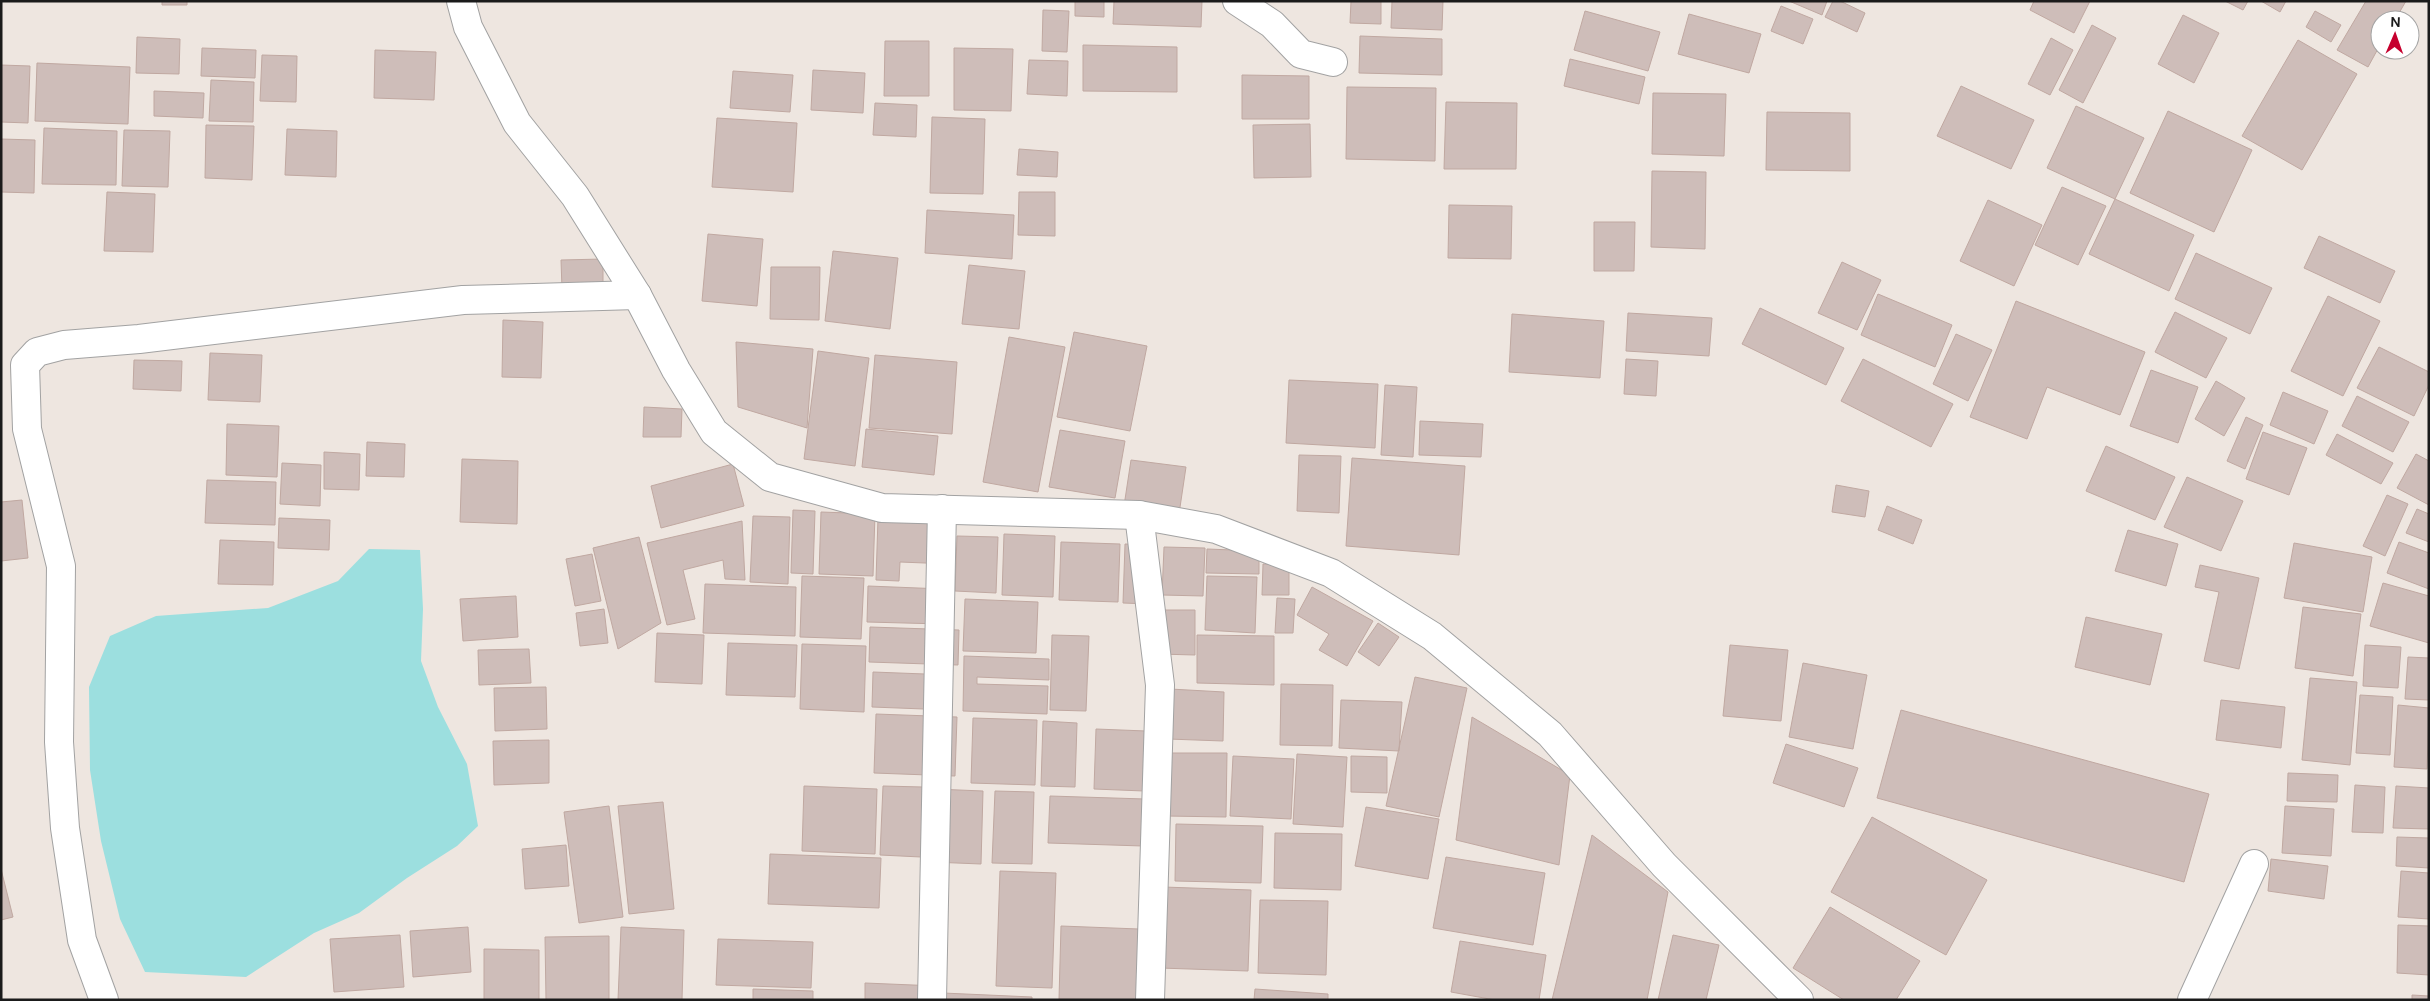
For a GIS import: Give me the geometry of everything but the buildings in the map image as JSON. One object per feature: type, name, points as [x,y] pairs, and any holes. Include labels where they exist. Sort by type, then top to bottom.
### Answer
[{"type":"street","points":[[461,1],[468,27],[517,123],[575,196],[636,295],[676,370],[714,432],[770,477],[882,508],[1139,515],[1216,529],[1331,573],[1432,636],[1550,734],[1664,865],[1799,1000]]},
{"type":"street","points":[[1236,1],[1272,24],[1301,54],[1333,62]]},
{"type":"street","points":[[104,1000],[82,940],[65,828],[59,742],[60,566],[27,429],[25,366],[37,352],[64,345],[158,337],[462,300],[636,295]]},
{"type":"street","points":[[932,1000],[942,509]]},
{"type":"street","points":[[1139,515],[1160,685],[1150,1000]]},
{"type":"street","points":[[2192,1000],[2254,864]]},
{"type":"water","points":[[369,549],[420,550],[423,609],[421,661],[438,707],[467,764],[478,826],[457,846],[407,878],[359,913],[314,933],[246,977],[145,972],[120,919],[101,841],[90,770],[89,687],[110,636],[156,616],[268,608],[338,581]]}]
